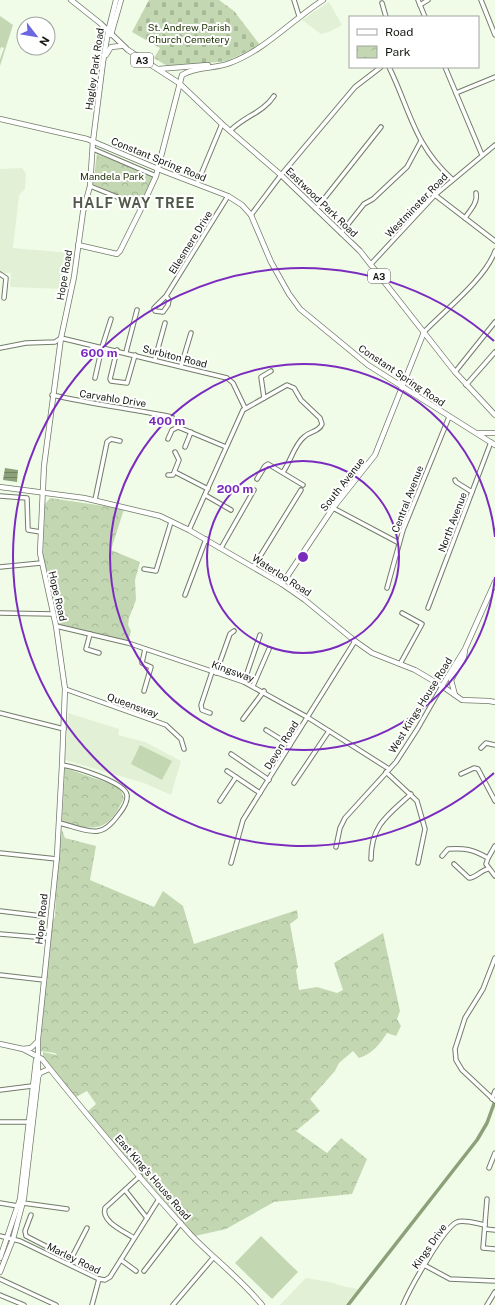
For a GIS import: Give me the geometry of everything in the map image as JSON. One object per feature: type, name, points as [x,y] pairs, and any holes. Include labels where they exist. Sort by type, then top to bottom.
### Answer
[{"type":"main road","name":"Eastwood Park Road","points":[[70,0],[100,23],[122,46],[179,83],[222,124],[281,175],[341,233],[371,264],[455,372],[494,414]]},
{"type":"main road","name":"Hagley Park Road","points":[[93,142],[103,62],[116,0]]},
{"type":"main road","name":"Hagley Park Road","points":[[109,34],[120,0]]},
{"type":"main road","points":[[78,245],[117,254],[142,207],[156,176],[179,83],[181,76],[184,73],[217,67],[235,61],[267,42],[299,16],[323,0]]},
{"type":"main road","points":[[103,62],[111,47],[122,46]]},
{"type":"main road","points":[[158,69],[204,66],[235,61]]},
{"type":"main road","name":"Constant Spring Road","points":[[0,119],[69,134],[93,142],[228,196],[242,205],[251,215],[271,262],[289,294],[300,309],[368,365],[493,444]]},
{"type":"main road","name":"Hope Road","points":[[0,1258],[10,1238],[23,1203],[38,1078],[38,1039],[57,859],[65,689],[56,626],[52,614],[42,563],[42,493],[52,395],[61,338],[74,279],[83,212],[90,186],[93,142]]},
{"type":"main road","name":"South Avenue","points":[[282,584],[333,508],[375,455],[424,332]]},
{"type":"main road","points":[[477,433],[495,433]]},
{"type":"main road","name":"Waterloo Road","points":[[0,487],[95,500],[160,516],[206,539],[254,566],[282,584],[305,600],[354,641],[372,653],[415,670],[466,702],[495,702]]},
{"type":"main road","name":"West Kings House Road","points":[[442,686],[465,649],[495,582]]},
{"type":"main road","points":[[455,696],[451,680],[464,657],[465,649]]},
{"type":"main road","points":[[24,1049],[34,1046],[38,1039]]},
{"type":"main road","name":"East King's House Road","points":[[0,1044],[24,1049],[37,1056],[50,1069],[181,1223],[213,1258],[243,1285],[262,1305]]},
{"type":"main road","name":"Hope Road","points":[[0,1272],[18,1206],[37,1056]]},
{"type":"main road","points":[[38,1078],[40,1073],[50,1069]]},
{"type":"street","points":[[294,0],[299,16]]},
{"type":"street","points":[[418,0],[425,16]]},
{"type":"street","points":[[420,5],[428,0]]},
{"type":"street","points":[[481,0],[495,35]]},
{"type":"street","points":[[382,3],[386,16]]},
{"type":"street","points":[[251,215],[281,175],[355,87],[380,68]]},
{"type":"street","points":[[389,68],[421,141],[432,158],[452,179]]},
{"type":"street","points":[[445,68],[482,155]]},
{"type":"street","points":[[456,93],[495,77]]},
{"type":"street","points":[[230,131],[240,121],[265,107],[274,96]]},
{"type":"street","points":[[197,184],[222,124]]},
{"type":"street","points":[[316,209],[381,127]]},
{"type":"street","points":[[341,233],[364,204],[373,199],[407,167],[421,141]]},
{"type":"street","name":"Westminster Road","points":[[371,264],[435,195],[452,179],[495,146]]},
{"type":"street","points":[[93,149],[156,176]]},
{"type":"street","points":[[90,186],[142,207]]},
{"type":"street","points":[[465,218],[474,205],[476,193]]},
{"type":"street","points":[[435,195],[495,241]]},
{"type":"street","name":"Ellesmere Drive","points":[[166,296],[169,300],[166,309],[163,312],[155,311],[154,308],[166,296],[228,196]]},
{"type":"street","points":[[424,332],[469,288],[495,251]]},
{"type":"street","points":[[0,274],[6,278],[4,298]]},
{"type":"street","points":[[126,352],[137,310]]},
{"type":"street","points":[[95,378],[102,347],[112,319]]},
{"type":"street","points":[[455,372],[495,322]]},
{"type":"street","points":[[154,359],[165,323]]},
{"type":"street","points":[[182,366],[191,333]]},
{"type":"street","points":[[0,348],[26,343],[55,342],[61,338]]},
{"type":"street","name":"Surbiton Road","points":[[61,338],[126,352],[227,378],[233,383],[245,408]]},
{"type":"street","points":[[117,350],[110,379],[111,381],[127,383],[135,355]]},
{"type":"street","points":[[466,385],[495,352]]},
{"type":"street","points":[[264,398],[261,377],[271,371]]},
{"type":"street","points":[[189,530],[245,408],[289,385],[321,421],[319,429],[306,435],[301,440],[283,472]]},
{"type":"street","name":"Carvahlo Drive","points":[[52,395],[88,403],[114,405],[172,417]]},
{"type":"street","name":"Central Avenue","points":[[387,588],[399,543],[434,451],[449,417]]},
{"type":"street","points":[[168,439],[172,430],[178,427],[226,447]]},
{"type":"street","points":[[185,448],[191,432]]},
{"type":"street","points":[[95,500],[106,442],[111,439],[120,441]]},
{"type":"street","name":"North Avenue","points":[[428,608],[472,492],[493,444]]},
{"type":"street","points":[[168,475],[172,476],[175,472],[179,460],[175,452]]},
{"type":"street","points":[[257,479],[267,465],[283,472],[303,485]]},
{"type":"street","points":[[175,472],[208,489]]},
{"type":"street","points":[[455,480],[472,492]]},
{"type":"street","points":[[221,548],[254,490]]},
{"type":"street","points":[[254,566],[301,490]]},
{"type":"street","points":[[206,494],[231,510]]},
{"type":"street","points":[[0,496],[27,498],[28,530],[41,532]]},
{"type":"street","points":[[333,508],[399,543]]},
{"type":"street","points":[[144,569],[156,571],[172,522]]},
{"type":"street","points":[[185,595],[206,539]]},
{"type":"street","points":[[0,567],[42,563]]},
{"type":"street","points":[[0,613],[52,614]]},
{"type":"street","points":[[400,664],[422,624],[402,613]]},
{"type":"street","name":"Kingsway","points":[[56,626],[145,649],[244,682],[264,691],[389,769]]},
{"type":"street","points":[[210,713],[202,710],[201,706],[230,634],[234,631]]},
{"type":"street","points":[[90,634],[86,649],[99,653]]},
{"type":"street","points":[[244,682],[260,635]]},
{"type":"street","name":"Devon Road","points":[[231,863],[243,820],[354,641]]},
{"type":"street","points":[[144,690],[151,667],[142,663],[145,649]]},
{"type":"street","points":[[253,686],[256,678],[260,674],[269,649]]},
{"type":"street","points":[[247,675],[256,678]]},
{"type":"street","name":"West Kings House Road","points":[[336,848],[340,828],[344,818],[389,769],[418,728],[442,686]]},
{"type":"street","name":"Queensway","points":[[65,689],[166,725],[181,739],[184,749]]},
{"type":"street","points":[[243,719],[264,691]]},
{"type":"street","points":[[0,713],[64,729]]},
{"type":"street","points":[[266,730],[290,745]]},
{"type":"street","points":[[294,783],[329,731]]},
{"type":"street","points":[[481,748],[486,744],[495,745]]},
{"type":"street","points":[[231,754],[269,780]]},
{"type":"street","points":[[59,823],[94,831],[101,830],[114,821],[120,813],[126,804],[127,795],[124,788],[116,783],[62,765]]},
{"type":"street","points":[[461,774],[474,768],[478,769],[495,801]]},
{"type":"street","points":[[227,771],[260,793]]},
{"type":"street","points":[[386,772],[417,801],[425,829],[418,863]]},
{"type":"street","points":[[220,801],[236,777]]},
{"type":"street","points":[[371,859],[372,839],[379,826],[386,816],[411,794]]},
{"type":"street","points":[[495,846],[486,864],[488,869],[495,876]]},
{"type":"street","points":[[442,856],[448,848],[459,848],[470,849],[488,858]]},
{"type":"street","points":[[0,853],[57,859]]},
{"type":"street","points":[[454,864],[469,878],[474,877],[482,870],[488,869]]},
{"type":"street","points":[[0,911],[42,916]]},
{"type":"street","points":[[0,934],[48,938]]},
{"type":"street","points":[[493,1100],[462,1070],[456,1060],[455,1049],[465,1018],[483,989],[495,958]]},
{"type":"street","points":[[0,975],[44,980]]},
{"type":"street","points":[[0,1090],[32,1086]]},
{"type":"street","points":[[493,1100],[495,1091]]},
{"type":"street","points":[[0,1122],[28,1122]]},
{"type":"street","points":[[489,1168],[495,1153]]},
{"type":"street","points":[[134,1238],[106,1220],[104,1216],[105,1208],[140,1176]]},
{"type":"street","points":[[124,1190],[147,1218]]},
{"type":"street","name":"Marley Road","points":[[0,1236],[10,1238],[46,1253],[99,1279],[105,1280],[110,1277],[160,1199]]},
{"type":"street","points":[[487,1199],[483,1248],[495,1249]]},
{"type":"street","points":[[0,1203],[18,1206]]},
{"type":"street","points":[[23,1203],[67,1209]]},
{"type":"street","points":[[32,1215],[26,1231],[26,1236],[69,1258],[71,1257],[87,1228]]},
{"type":"street","name":"Kings Drive","points":[[403,1305],[424,1265],[443,1238],[458,1221],[495,1230]]},
{"type":"street","points":[[144,1272],[181,1223]]},
{"type":"street","points":[[46,1253],[48,1248]]},
{"type":"street","points":[[173,1305],[213,1258]]},
{"type":"street","points":[[121,1260],[136,1271]]},
{"type":"street","points":[[424,1265],[450,1279],[495,1281]]},
{"type":"street","points":[[0,1279],[56,1305]]},
{"type":"street","points":[[92,1305],[99,1279]]},
{"type":"street","points":[[487,1305],[495,1292]]},
{"type":"street","points":[[0,1295],[24,1305]]},
{"type":"shaded area","points":[[329,2],[342,25],[329,32],[321,34],[302,20]]},
{"type":"shaded area","points":[[22,168],[26,174],[25,189],[19,195],[13,248],[71,253],[65,289],[10,287],[11,273],[0,273],[0,169]]},
{"type":"shaded area","points":[[5,468],[18,470],[17,482],[3,480]]},
{"type":"shaded area","points":[[68,713],[119,729],[118,735],[145,742],[181,761],[171,795],[144,783],[65,760]]},
{"type":"shaded area","points":[[306,1278],[358,1289],[345,1305],[280,1305]]},
{"type":"green space","name":"St. Andrew Parish Church Cemetery","points":[[149,0],[219,0],[234,11],[260,45],[227,61],[169,67],[154,58],[160,48],[132,32]]},
{"type":"green space","points":[[0,16],[13,25],[0,66],[0,59],[4,48],[1,47],[0,50]]},
{"type":"green space","name":"Mandela Park","points":[[97,154],[153,176],[140,204],[93,184]]},
{"type":"green space","points":[[50,498],[124,509],[111,550],[140,562],[135,580],[136,600],[129,618],[128,625],[131,631],[128,642],[58,624],[43,557],[45,504]]},
{"type":"green space","points":[[140,745],[172,761],[162,780],[131,764]]},
{"type":"green space","points":[[65,768],[114,785],[121,790],[124,798],[116,813],[107,823],[101,826],[87,827],[70,825],[62,822]]},
{"type":"green space","points":[[62,830],[65,838],[96,846],[90,880],[154,907],[163,891],[183,906],[194,944],[297,910],[298,918],[290,924],[298,967],[296,970],[299,990],[317,987],[337,993],[343,990],[334,963],[383,933],[400,1011],[397,1019],[401,1026],[396,1036],[387,1033],[378,1045],[368,1054],[359,1058],[353,1051],[339,1063],[335,1071],[310,1099],[320,1111],[296,1131],[327,1153],[341,1138],[367,1159],[352,1194],[274,1202],[226,1229],[195,1236],[87,1112],[96,1104],[87,1091],[76,1097],[43,1059],[43,1052],[57,1055],[55,1053],[40,1051],[51,923],[55,917],[57,870]]},
{"type":"green space","points":[[261,1236],[298,1272],[272,1299],[235,1263]]},
{"type":"waterway","points":[[348,1305],[477,1140],[487,1123],[495,1101]]},
{"type":"district","name":"HALF WAY TREE","points":[[134,203]]}]
